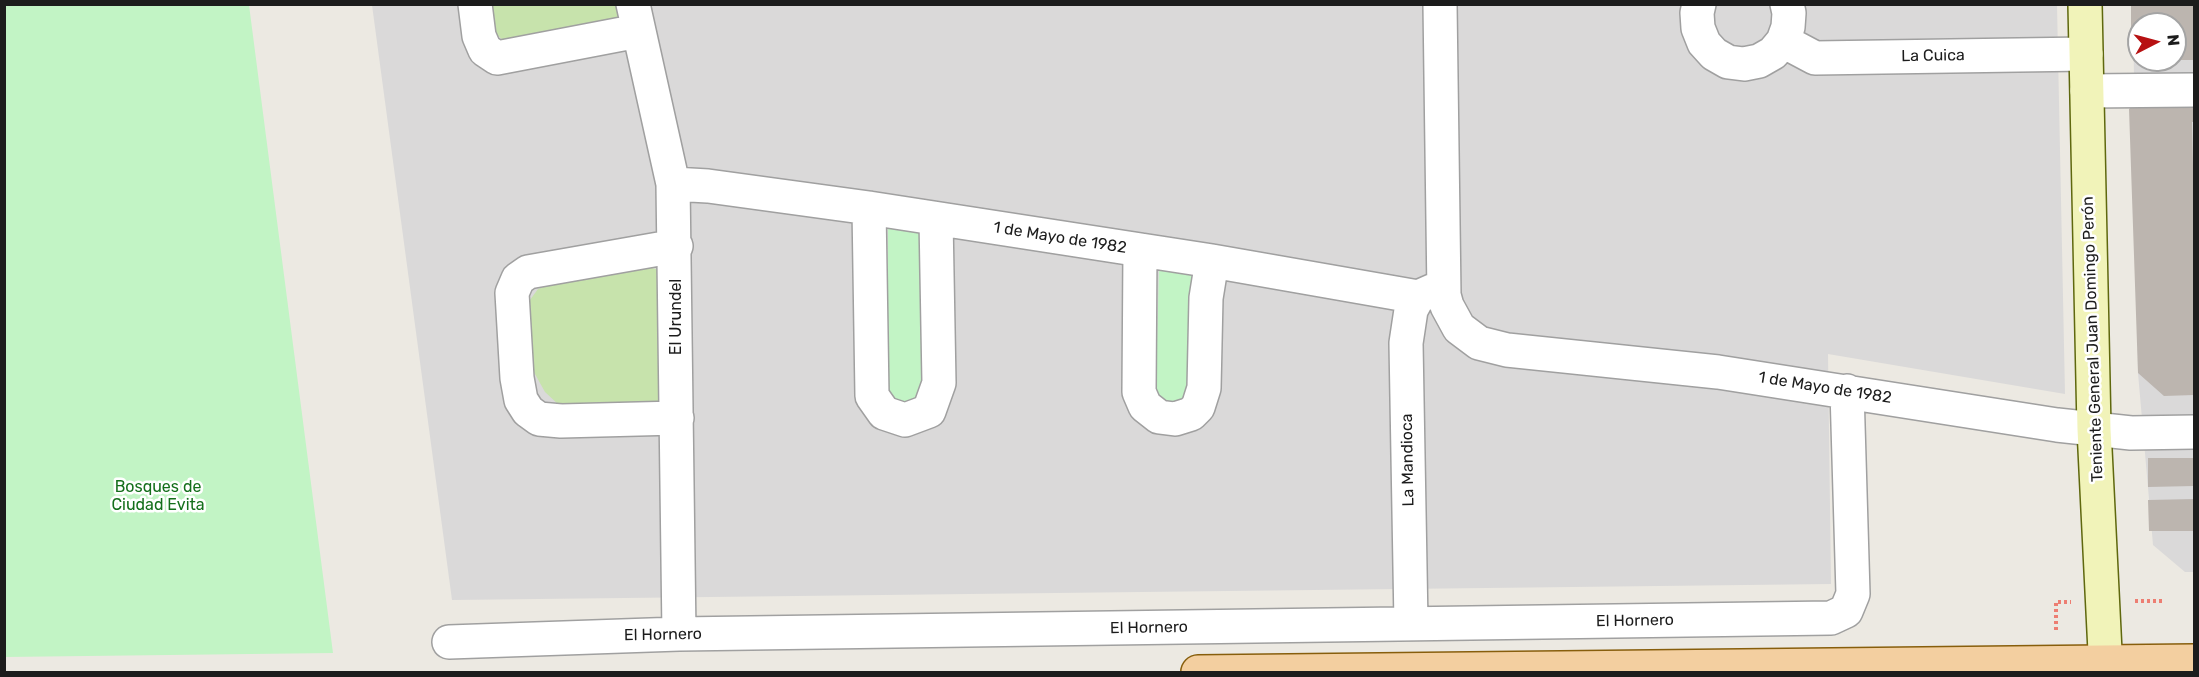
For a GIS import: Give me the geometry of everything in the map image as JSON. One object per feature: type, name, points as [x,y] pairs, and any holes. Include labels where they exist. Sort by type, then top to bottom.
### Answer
[{"type":"main road","name":"Teniente General Juan Domingo Perón","points":[[2085,4],[2094,429],[2106,667]]},
{"type":"main road","points":[[1198,672],[2106,667],[2194,661]]},
{"type":"street","points":[[475,4],[478,36],[485,50],[497,58],[636,18]]},
{"type":"street","name":"La Mandioca","points":[[1411,624],[1406,343],[1411,310],[1430,292],[1440,4]]},
{"type":"street","points":[[1699,4],[1698,28],[1704,43],[1714,54],[1728,62],[1744,64],[1759,61],[1773,53],[1783,41],[1788,27],[1787,4]]},
{"type":"street","name":"El Urundel","points":[[636,18],[673,184],[676,246],[679,634]]},
{"type":"street","name":"La Cuica","points":[[1783,41],[1815,58],[2086,54]]},
{"type":"street","points":[[2086,91],[2194,90]]},
{"type":"street","name":"1 de Mayo de 1982","points":[[673,184],[708,186],[868,208],[1430,292]]},
{"type":"street","points":[[868,208],[873,396],[884,413],[905,420],[929,411],[939,384],[936,219]]},
{"type":"street","points":[[676,246],[528,272],[518,279],[512,293],[517,378],[521,400],[528,411],[539,419],[561,422],[677,418]]},
{"type":"street","points":[[1140,250],[1139,392],[1145,405],[1159,417],[1174,419],[1191,414],[1198,407],[1204,388],[1206,298],[1212,261]]},
{"type":"street","name":"La Mandioca","points":[[1430,292],[1447,306],[1459,328]]},
{"type":"street","name":"1 de Mayo de 1982","points":[[1459,328],[1479,343],[1507,350],[1718,372],[2057,425],[2131,432],[2194,432]]},
{"type":"street","name":"El Hornero","points":[[449,642],[679,634],[1831,618],[1846,611],[1853,594],[1847,391]]},
{"type":"shaded area","points":[[372,5],[2057,5],[2065,394],[1828,354],[1831,584],[452,600]]},
{"type":"shaded area","points":[[2133,5],[2194,5],[2194,572],[2185,572],[2153,545],[2138,373],[2134,72],[2187,72],[2187,12],[2133,12]]},
{"type":"green space","name":"Bosques de Ciudad Evita","points":[[4,5],[249,5],[333,653],[5,657]]},
{"type":"green space","points":[[487,5],[624,5],[621,21],[503,40],[496,34]]},
{"type":"green space","points":[[888,222],[926,230],[928,388],[916,407],[887,394]]},
{"type":"green space","points":[[652,268],[664,271],[667,396],[655,403],[559,405],[545,392],[530,365],[527,304],[538,289],[560,281]]},
{"type":"green space","points":[[1159,271],[1195,272],[1196,360],[1185,403],[1170,404],[1158,396],[1156,381]]},
{"type":"building","points":[[2131,4],[2194,4],[2194,60],[2187,60],[2187,12],[2131,12]]},
{"type":"building","points":[[2194,92],[2194,122],[2192,122],[2194,395],[2164,396],[2138,373],[2129,109],[2148,93]]},
{"type":"building","points":[[2148,458],[2194,458],[2194,486],[2148,487]]},
{"type":"building","points":[[2194,499],[2194,531],[2149,531],[2148,500]]}]
